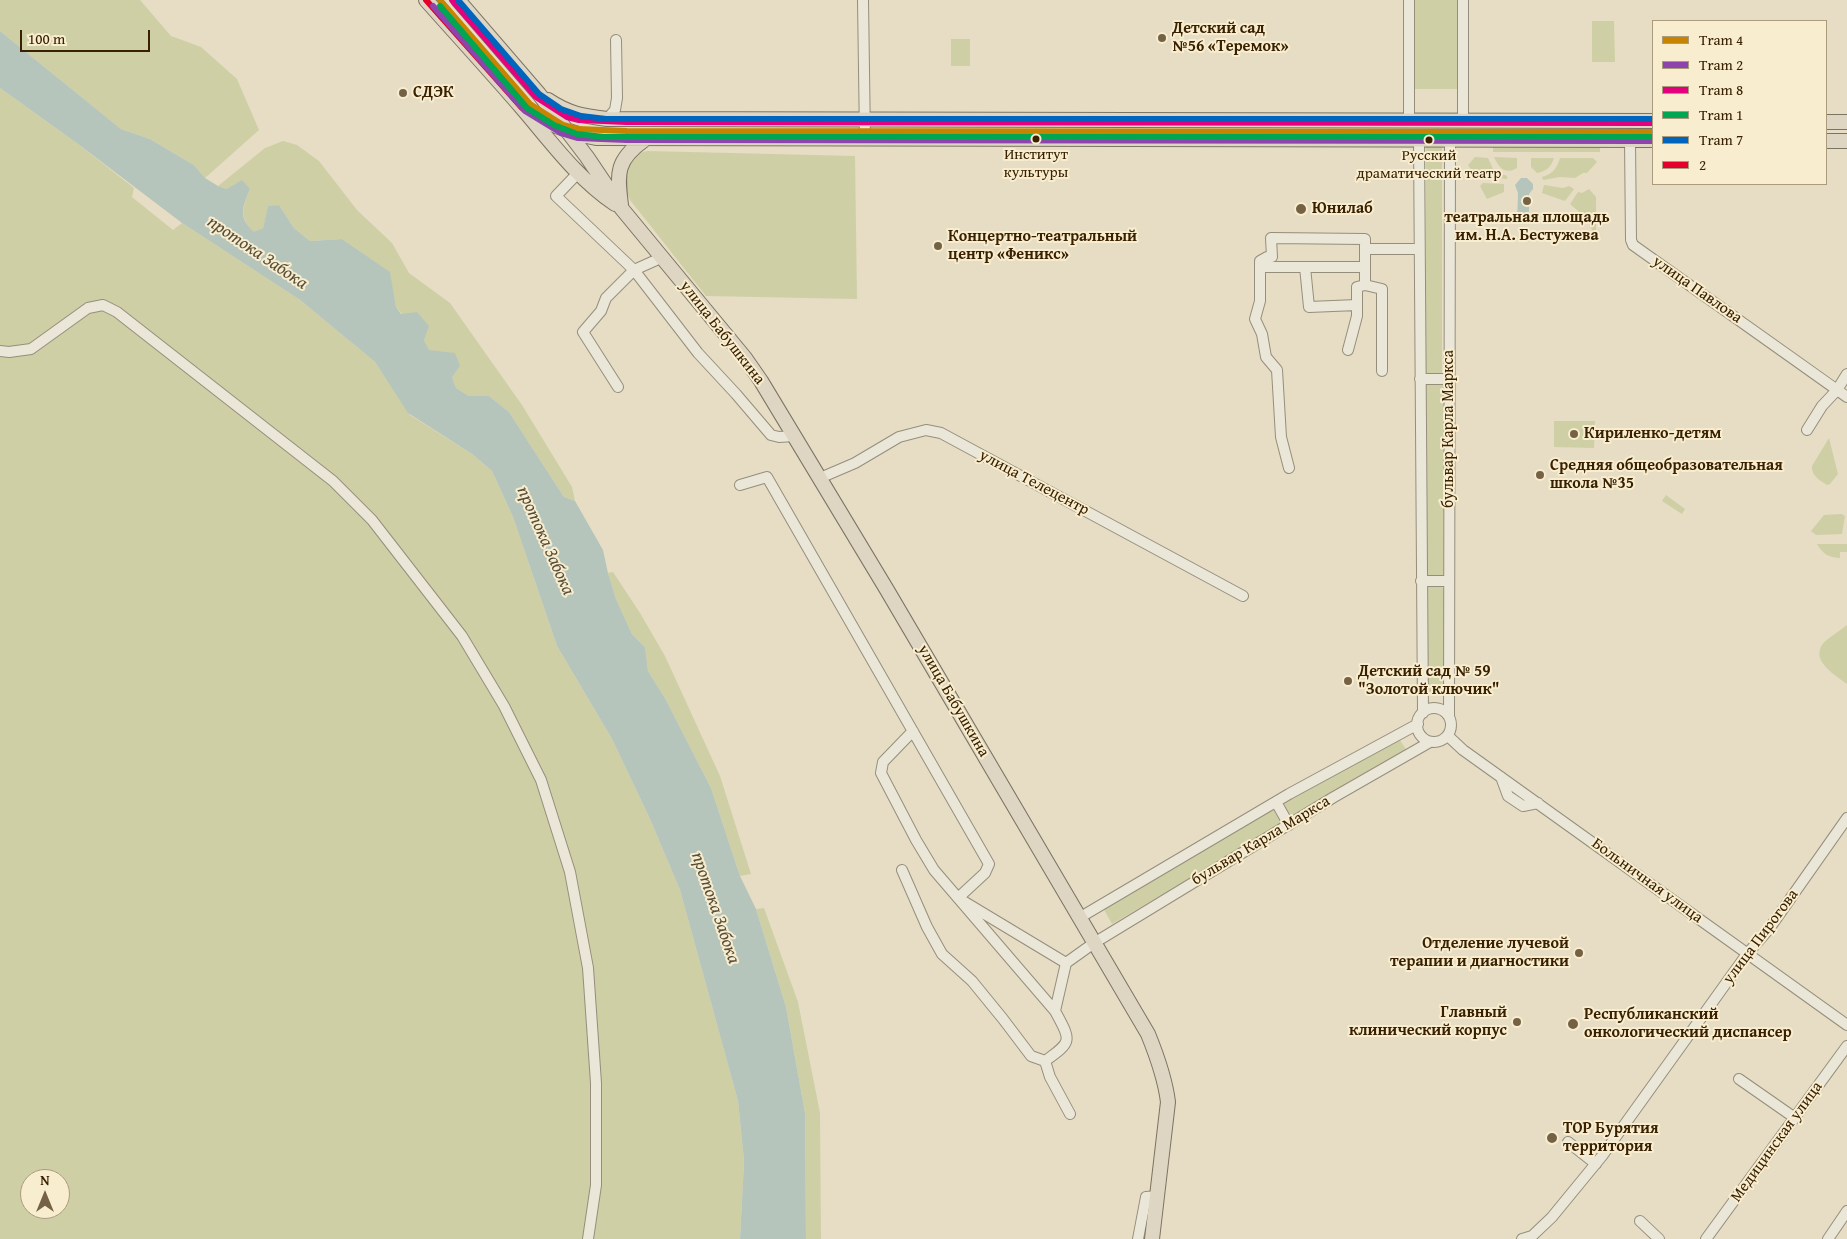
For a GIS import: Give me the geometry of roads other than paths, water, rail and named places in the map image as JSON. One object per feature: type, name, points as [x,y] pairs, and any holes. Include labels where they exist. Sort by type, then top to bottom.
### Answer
[{"type":"main road","name":"улица Бабушкина","points":[[426,0],[594,190],[622,208]]},
{"type":"main road","name":"улица Бабушкина","points":[[458,0],[539,94],[569,132],[622,208],[745,358],[820,478],[1148,1034],[1166,1087],[1168,1102],[1152,1239]]},
{"type":"main road","points":[[539,94],[568,112],[610,119],[1652,121]]},
{"type":"main road","points":[[522,108],[547,123],[569,132],[597,138],[644,140],[1652,140]]},
{"type":"main road","points":[[578,173],[610,119]]},
{"type":"main road","points":[[1630,121],[1630,140]]},
{"type":"main road","points":[[1827,122],[1847,122]]},
{"type":"main road","points":[[622,208],[618,185],[621,166],[626,155],[644,140]]},
{"type":"main road","points":[[1827,141],[1847,141]]},
{"type":"street","points":[[863,0],[865,139]]},
{"type":"street","points":[[1409,0],[1410,120]]},
{"type":"street","points":[[1462,0],[1463,120]]},
{"type":"street","points":[[610,119],[615,110],[617,98],[616,40]]},
{"type":"street","name":"бульвар Карла Маркса","points":[[1419,140],[1423,713]]},
{"type":"street","name":"бульвар Карла Маркса","points":[[1449,717],[1450,140]]},
{"type":"street","name":"улица Павлова","points":[[1630,140],[1631,240],[1633,245],[1847,397]]},
{"type":"street","points":[[578,173],[556,196],[634,270],[698,353],[771,434],[779,437],[794,436]]},
{"type":"street","points":[[1272,262],[1271,238],[1365,239],[1365,284]]},
{"type":"street","points":[[1365,249],[1419,249]]},
{"type":"street","points":[[618,387],[583,332],[601,311],[606,298],[634,270],[662,257]]},
{"type":"street","points":[[1289,468],[1281,437],[1277,370],[1266,357],[1262,334],[1255,319],[1260,301],[1260,261],[1267,257],[1272,262],[1305,267],[1365,267]]},
{"type":"street","points":[[1305,267],[1309,307],[1357,305]]},
{"type":"street","points":[[1348,350],[1357,316],[1357,287],[1365,284],[1382,289],[1382,370]]},
{"type":"street","points":[[0,351],[9,352],[31,349],[88,308],[103,305],[117,312],[333,481],[372,520],[462,636],[504,706],[541,780],[570,872],[588,968],[596,1083],[596,1185],[588,1239]]},
{"type":"street","points":[[1807,430],[1822,406],[1837,390],[1847,374]]},
{"type":"street","points":[[1420,379],[1449,380]]},
{"type":"street","name":"улица Телецентр","points":[[820,478],[855,463],[899,437],[926,430],[941,433],[1243,596]]},
{"type":"street","points":[[740,485],[767,477],[989,864],[986,873],[958,898]]},
{"type":"street","points":[[1421,581],[1449,581]]},
{"type":"street","points":[[1438,709],[1442,710],[1449,717],[1451,727],[1448,736],[1440,741],[1430,742],[1422,737],[1418,724],[1423,713],[1428,710],[1438,709]]},
{"type":"street","name":"бульвар Карла Маркса","points":[[1079,918],[1276,802],[1418,724]]},
{"type":"street","points":[[914,732],[883,762],[881,773],[934,870],[1055,1011],[1067,1038],[1065,1046],[1045,1061]]},
{"type":"street","name":"Больничная улица","points":[[1448,736],[1463,750],[1501,777],[1508,796],[1523,806],[1538,803],[1847,1025]]},
{"type":"street","name":"бульвар Карла Маркса","points":[[1066,962],[1094,943],[1289,825],[1430,742]]},
{"type":"street","points":[[1276,802],[1289,825]]},
{"type":"street","name":"улица Пирогова","points":[[1522,1239],[1533,1237],[1596,1164],[1748,954],[1769,929],[1847,818]]},
{"type":"street","points":[[902,870],[927,927],[942,954],[972,981],[1031,1056],[1045,1061]]},
{"type":"street","points":[[958,898],[1066,962],[1055,1011]]},
{"type":"street","name":"Медицинская улица","points":[[1706,1239],[1847,1046]]},
{"type":"street","points":[[1045,1061],[1050,1077],[1070,1114]]},
{"type":"street","points":[[1739,1079],[1794,1118]]},
{"type":"street","points":[[1568,1142],[1596,1164]]},
{"type":"street","points":[[1138,1239],[1146,1197],[1158,1196]]},
{"type":"street","points":[[1828,1239],[1847,1211]]},
{"type":"street","points":[[1640,1221],[1659,1239]]},
{"type":"water","name":"протока Забока","points":[[0,31],[121,129],[150,139],[194,165],[205,178],[218,186],[227,189],[242,180],[250,189],[243,212],[245,222],[254,232],[263,228],[268,206],[279,205],[294,228],[310,241],[342,239],[390,272],[396,307],[401,314],[417,312],[429,326],[424,340],[429,350],[455,353],[460,366],[452,377],[456,388],[469,396],[489,396],[509,412],[564,497],[575,501],[603,550],[616,599],[632,634],[645,647],[648,671],[666,700],[711,788],[740,876],[756,909],[786,1007],[805,1113],[806,1239],[740,1239],[744,1161],[738,1101],[680,890],[650,819],[612,739],[557,646],[513,517],[492,471],[472,454],[408,413],[375,362],[300,300],[182,223],[0,88]]},
{"type":"water","points":[[1521,178],[1527,178],[1533,184],[1533,189],[1529,194],[1529,222],[1517,222],[1518,193],[1515,185]]},
{"type":"tram line","name":"4","points":[[440,0],[530,104],[563,125],[578,129],[627,131],[1652,132]]},
{"type":"tram line","name":"8","points":[[452,0],[536,97],[567,117],[579,120],[627,122],[1652,123]]},
{"type":"tram line","name":"7","points":[[458,0],[539,94],[561,109],[581,116],[606,119],[1652,119]]},
{"type":"tram line","name":"2","points":[[433,6],[525,111],[561,133],[578,138],[627,140],[1652,141]]},
{"type":"tram line","name":"1","points":[[440,6],[527,108],[554,125],[577,134],[604,137],[1652,137]]},
{"type":"place","name":"Детский сад №56 «Теремок»","points":[[1162,38]]},
{"type":"place","name":"СДЭК","points":[[403,93]]},
{"type":"place","name":"Институт культуры","points":[[1036,139]]},
{"type":"place","name":"Русский драматический театр","points":[[1429,140]]},
{"type":"place","name":"театральная площадь им. Н.А. Бестужева","points":[[1527,201]]},
{"type":"place","name":"Юнилаб","points":[[1301,209]]},
{"type":"place","name":"Концертно-театральный центр «Феникс»","points":[[938,246]]},
{"type":"place","name":"Кириленко-детям","points":[[1574,434]]},
{"type":"place","name":"Средняя общеобразовательная школа №35","points":[[1540,475]]},
{"type":"place","name":"Детский сад № 59 \"Золотой ключик\"","points":[[1348,681]]},
{"type":"place","name":"Отделение лучевой терапии и диагностики","points":[[1579,953]]},
{"type":"place","name":"Главный клинический корпус","points":[[1517,1022]]},
{"type":"place","name":"Республиканский онкологический диспансер","points":[[1573,1024]]},
{"type":"place","name":"ТОР Бурятия территория","points":[[1552,1138]]}]
